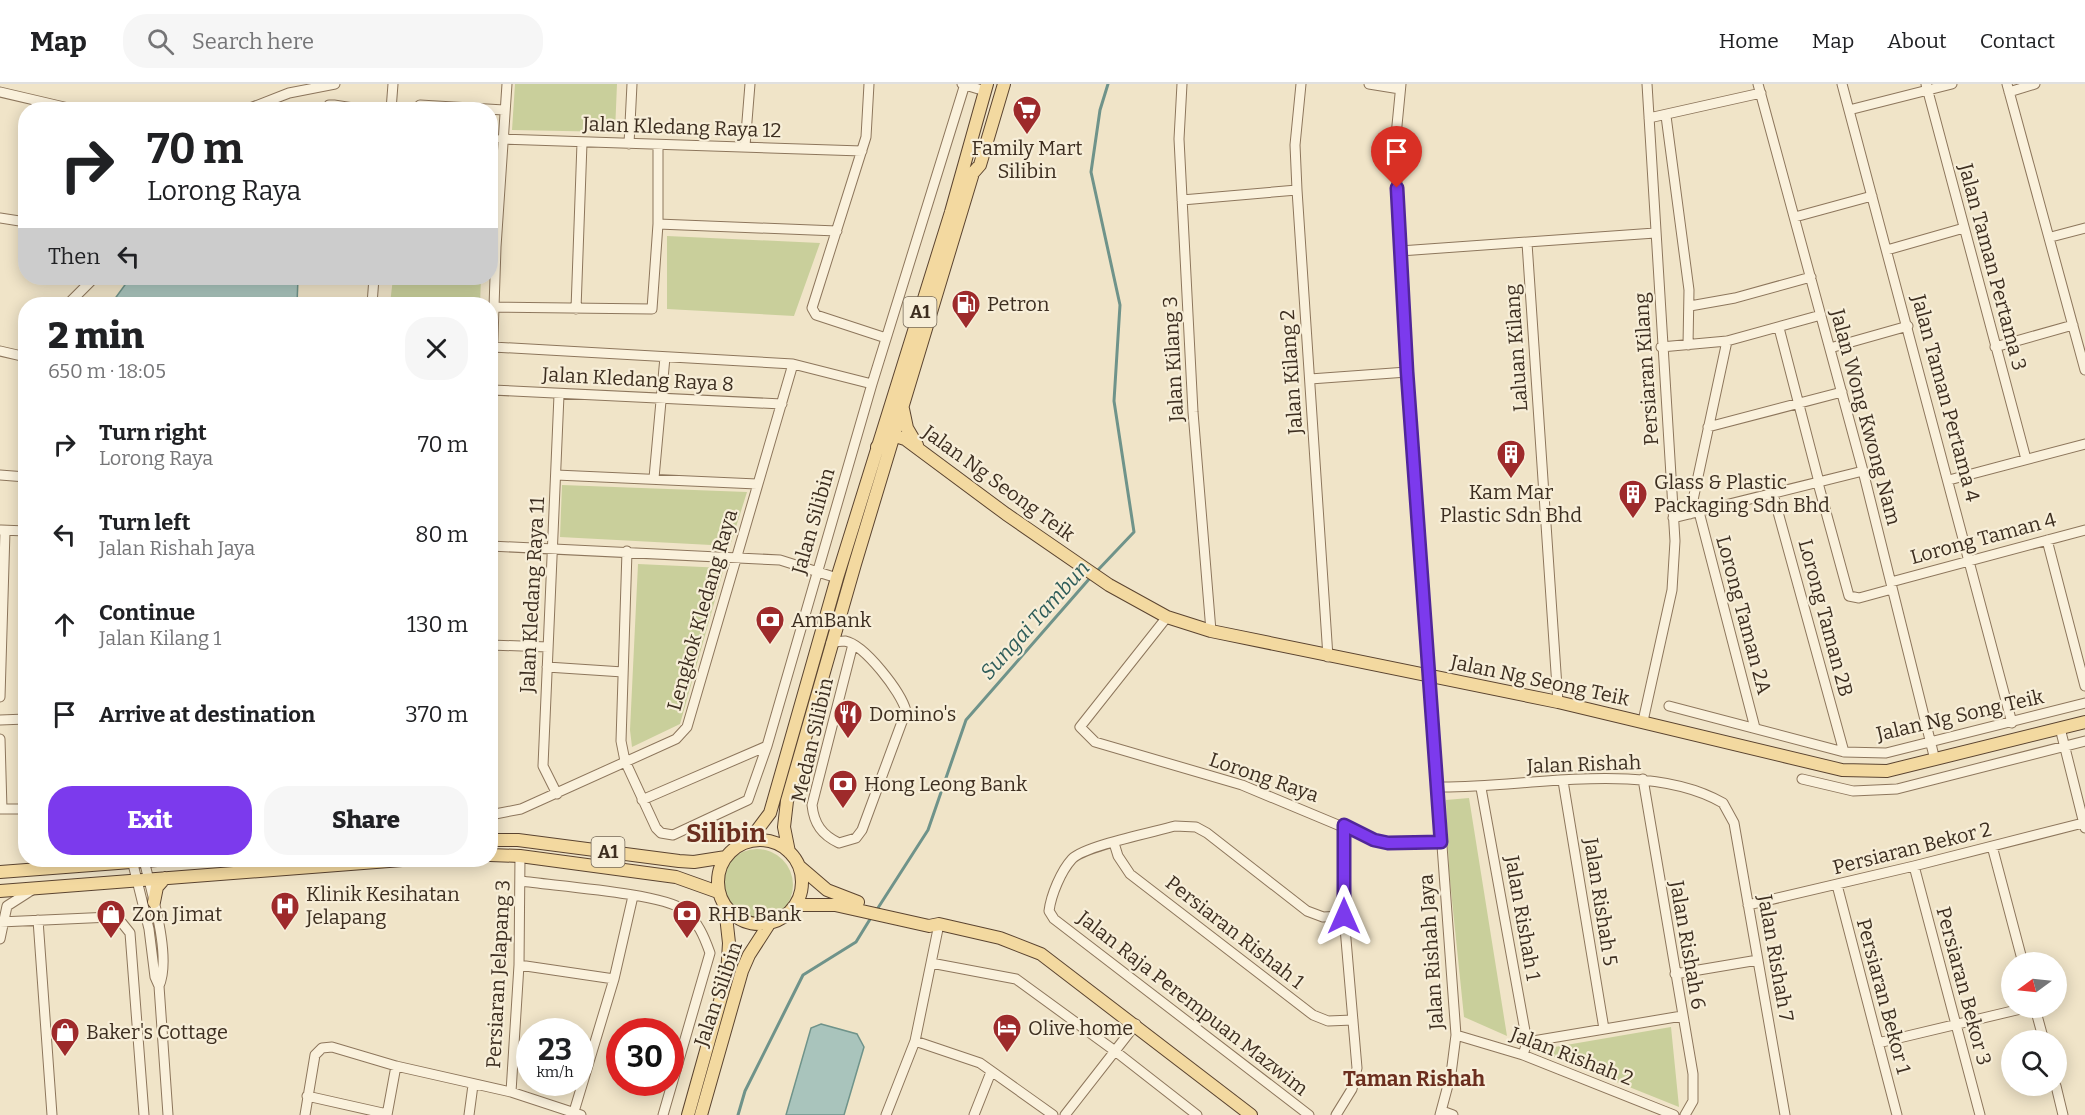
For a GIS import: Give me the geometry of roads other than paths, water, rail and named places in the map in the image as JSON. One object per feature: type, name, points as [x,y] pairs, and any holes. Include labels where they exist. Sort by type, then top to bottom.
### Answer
[{"type":"main road","name":"A1","points":[[798,866],[789,852],[784,814],[839,638],[855,564],[973,172],[993,86]]},
{"type":"main road","name":"Jalan Silibin","points":[[749,841],[770,813],[877,447],[993,86]]},
{"type":"main road","points":[[886,460],[898,450],[919,449],[907,428],[903,406]]},
{"type":"main road","points":[[877,447],[884,436],[894,435]]},
{"type":"main road","name":"Jalan Ng Seong Teik","points":[[894,435],[919,449],[1006,514],[1109,585],[1167,617],[1211,631],[1328,657],[1558,702],[1842,770],[1887,771],[2085,722]]},
{"type":"main road","points":[[815,654],[839,638],[834,618],[842,591],[841,583],[837,579],[847,575],[855,564]]},
{"type":"main road","name":"A1","points":[[498,840],[518,840],[694,862],[726,856],[736,847],[749,841]]},
{"type":"main road","points":[[749,841],[771,842],[789,852]]},
{"type":"main road","name":"A1","points":[[498,855],[520,856],[676,877],[718,892]]},
{"type":"main road","points":[[726,856],[719,870],[718,892],[725,907],[743,921],[756,925],[769,924],[787,915],[795,905],[802,885],[798,866]]},
{"type":"main road","points":[[798,866],[848,904]]},
{"type":"main road","points":[[0,872],[59,867]]},
{"type":"main road","points":[[0,891],[310,867]]},
{"type":"main road","points":[[154,902],[157,887],[165,878]]},
{"type":"main road","points":[[795,905],[848,904],[929,926],[939,924],[1000,938],[1041,954],[1136,1024],[1251,1115]]},
{"type":"main road","name":"Jalan Silibin","points":[[688,1115],[727,976],[729,957],[725,907]]},
{"type":"main road","name":"Jalan Silibin","points":[[700,1115],[742,971],[749,955],[769,924]]},
{"type":"street","points":[[266,102],[289,93],[335,84]]},
{"type":"street","points":[[498,180],[507,84]]},
{"type":"street","points":[[629,144],[632,84]]},
{"type":"street","points":[[745,146],[750,84]]},
{"type":"street","points":[[869,84],[868,124],[862,151],[813,308],[816,315],[886,338]]},
{"type":"street","points":[[964,84],[993,86]]},
{"type":"street","name":"Jalan Silibin","points":[[627,551],[621,741],[626,761],[642,800],[661,833],[680,833],[748,800],[819,571],[872,384],[964,84]]},
{"type":"street","name":"Jalan Kilang 3","points":[[1182,84],[1179,114],[1193,412],[1211,631]]},
{"type":"street","name":"Jalan Kilang 2","points":[[1301,84],[1295,145],[1297,190],[1328,657]]},
{"type":"street","points":[[1369,84],[1401,87]]},
{"type":"street","name":"Persiaran Kilang","points":[[1642,721],[1672,590],[1673,518],[1647,84]]},
{"type":"street","name":"Jalan Taman Pertama 4","points":[[1842,84],[1971,560],[2012,723]]},
{"type":"street","points":[[1850,110],[1927,87],[1952,84]]},
{"type":"street","points":[[2036,84],[2008,88],[2051,237],[2085,370]]},
{"type":"street","points":[[392,102],[393,87]]},
{"type":"street","name":"Jalan Rishah Jaya","points":[[1401,87],[1395,146],[1407,372],[1456,1035],[1441,1113]]},
{"type":"street","name":"Jalan Taman Pertama 3","points":[[1927,87],[2026,459]]},
{"type":"street","points":[[1649,118],[1666,116],[1759,88]]},
{"type":"street","name":"Jalan Wong Kwong Nam","points":[[1759,88],[1863,471],[1935,760]]},
{"type":"street","points":[[0,92],[43,102]]},
{"type":"street","points":[[498,110],[504,110]]},
{"type":"street","points":[[1666,116],[1690,306],[1688,345]]},
{"type":"street","name":"Jalan Kledang Raya 12","points":[[501,139],[862,151]]},
{"type":"street","points":[[576,309],[582,143]]},
{"type":"street","points":[[498,308],[652,309],[658,224],[658,145]]},
{"type":"street","points":[[1182,200],[1297,190]]},
{"type":"street","points":[[1795,217],[1872,196]]},
{"type":"street","points":[[0,218],[18,221]]},
{"type":"street","points":[[658,224],[837,231]]},
{"type":"street","points":[[1887,250],[1964,228]]},
{"type":"street","points":[[2051,237],[2085,228]]},
{"type":"street","points":[[1400,251],[1655,233]]},
{"type":"street","name":"Laluan Kilang","points":[[1527,243],[1558,702]]},
{"type":"street","points":[[1690,306],[1735,298],[1811,277]]},
{"type":"street","points":[[76,297],[87,285]]},
{"type":"street","points":[[1661,347],[1727,341],[1821,315]]},
{"type":"street","points":[[1995,347],[2073,325]]},
{"type":"street","points":[[1830,348],[1908,326]]},
{"type":"street","points":[[1779,328],[1819,483]]},
{"type":"street","points":[[1694,513],[1708,428],[1727,341]]},
{"type":"street","points":[[498,347],[793,364],[872,384]]},
{"type":"street","points":[[0,351],[18,355]]},
{"type":"street","points":[[654,478],[663,399],[665,357]]},
{"type":"street","name":"Lengkok Kledang Raya","points":[[498,813],[521,809],[557,794],[676,739],[687,727],[793,364]]},
{"type":"street","points":[[1310,380],[1407,372]]},
{"type":"street","name":"Jalan Kledang Raya 8","points":[[498,390],[782,404]]},
{"type":"street","points":[[1708,428],[1842,392]]},
{"type":"street","name":"Jalan Kledang Raya 11","points":[[557,794],[543,766],[559,394]]},
{"type":"street","points":[[1949,480],[2085,444]]},
{"type":"street","points":[[1673,518],[1863,471]]},
{"type":"street","points":[[0,475],[18,476]]},
{"type":"street","points":[[556,475],[757,484]]},
{"type":"street","name":"Lorong Taman 4","points":[[1819,483],[1849,596],[1859,598],[1891,585],[1971,560],[2085,530]]},
{"type":"street","name":"Lorong Taman 2B","points":[[1773,494],[1844,752]]},
{"type":"street","name":"Lorong Taman 2A","points":[[1694,513],[1755,728]]},
{"type":"street","points":[[0,697],[3,530],[18,531]]},
{"type":"street","points":[[2047,540],[2085,686]]},
{"type":"street","points":[[498,546],[780,560],[819,571],[837,579]]},
{"type":"street","name":"Lorong Raya","points":[[1167,617],[1080,727],[1095,742],[1242,785],[1344,825],[1374,840],[1388,843],[1441,842]]},
{"type":"street","name":"Medan Silibin","points":[[839,638],[899,693],[906,711],[862,830],[856,838],[839,843],[829,839],[819,829],[814,817],[813,805],[839,638]]},
{"type":"street","points":[[498,645],[548,647]]},
{"type":"street","points":[[547,667],[623,672]]},
{"type":"street","name":"Jalan Ng Song Teik","points":[[1669,706],[1844,752],[1879,754],[1932,743],[2085,703]]},
{"type":"street","points":[[0,720],[18,719]]},
{"type":"street","points":[[2060,728],[2084,826]]},
{"type":"street","points":[[0,739],[1,809],[18,809]]},
{"type":"street","points":[[1802,779],[1853,791],[1897,789],[2085,741]]},
{"type":"street","points":[[642,800],[766,746]]},
{"type":"street","name":"Jalan Rishah","points":[[1436,787],[1480,788],[1624,777],[1643,779],[1717,799],[1728,808]]},
{"type":"street","name":"Jalan Rishah 6","points":[[1643,779],[1695,1090],[1693,1101],[1684,1115]]},
{"type":"street","name":"Jalan Rishah 5","points":[[1563,781],[1604,1029]]},
{"type":"street","name":"Jalan Rishah 1","points":[[1480,788],[1527,1042]]},
{"type":"street","name":"Jalan Rishah 7","points":[[1728,808],[1734,823],[1785,1115]]},
{"type":"street","points":[[1336,1115],[1356,1079],[1344,916],[1344,825]]},
{"type":"street","points":[[1114,843],[1175,826],[1196,827],[1307,911],[1323,917],[1344,916]]},
{"type":"street","name":"Persiaran Bekor 2","points":[[1748,905],[2084,826]]},
{"type":"street","name":"Jalan Raja Perempuan Mazwim","points":[[1114,843],[1079,854],[1072,859],[1050,902],[1049,911],[1054,919],[1309,1115]]},
{"type":"street","name":"Persiaran Rishah 1","points":[[1114,843],[1118,856],[1130,874],[1313,1015],[1328,1021],[1353,1020]]},
{"type":"street","points":[[1992,846],[2020,952]]},
{"type":"street","name":"Persiaran Jelapang 3","points":[[511,1092],[519,965],[520,856]]},
{"type":"street","name":"Persiaran Bekor 3","points":[[1914,866],[1980,1115]]},
{"type":"street","points":[[142,867],[155,976],[159,986]]},
{"type":"street","points":[[143,880],[154,902],[164,965],[159,986],[168,1115]]},
{"type":"street","points":[[521,881],[658,900],[683,909],[700,928],[710,953],[663,1115]]},
{"type":"street","name":"Persiaran Bekor 1","points":[[1837,885],[1898,1115]]},
{"type":"street","points":[[0,939],[1,918],[7,906],[12,900],[35,889]]},
{"type":"street","points":[[305,1115],[315,1055],[322,1047],[332,1047],[396,1066],[511,1092],[576,1114],[614,979],[633,896]]},
{"type":"street","points":[[1,918],[39,920],[111,917],[122,923],[130,933],[144,1115]]},
{"type":"street","points":[[39,920],[52,1115]]},
{"type":"street","points":[[886,1115],[915,1041],[939,924]]},
{"type":"street","points":[[1675,974],[1758,960]]},
{"type":"street","points":[[931,963],[1016,979],[1115,1051],[1197,1115]]},
{"type":"street","points":[[519,965],[614,979]]},
{"type":"street","points":[[1878,1043],[2001,1014]]},
{"type":"street","points":[[1522,1055],[1527,1042],[1682,1016]]},
{"type":"street","points":[[1065,1115],[1136,1024]]},
{"type":"street","name":"Jalan Rishah 2","points":[[1456,1035],[1522,1055],[1674,1115]]},
{"type":"street","points":[[915,1041],[971,1059],[1053,1115]]},
{"type":"street","points":[[307,1096],[387,1115],[396,1066]]},
{"type":"street","points":[[974,1115],[991,1072]]},
{"type":"street","points":[[469,1115],[473,1085]]},
{"type":"street","points":[[2058,1096],[2063,1115]]},
{"type":"street","points":[[1441,1113],[1453,1115]]},
{"type":"water","points":[[125,285],[298,285],[297,297],[116,297]]},
{"type":"water","points":[[821,1024],[857,1034],[864,1047],[844,1115],[786,1115],[811,1028]]},
{"type":"waterway","name":"Sungai Tambun","points":[[1097,571],[1134,532],[1114,401],[1120,305],[1091,172],[1100,110],[1108,84]]},
{"type":"waterway","name":"Sungai Tambun","points":[[876,911],[928,830],[966,720],[1090,578]]},
{"type":"waterway","name":"Sungai Tambun","points":[[738,1115],[745,1091],[803,975],[856,942],[872,916]]},
{"type":"place","name":"Family Mart Silibin","points":[[1027,136]]},
{"type":"place","name":"Petron","points":[[966,330]]},
{"type":"place","name":"Kam Mar Plastic Sdn Bhd","points":[[1511,480]]},
{"type":"place","name":"Glass & Plastic Packaging Sdn Bhd","points":[[1633,520]]},
{"type":"place","name":"AmBank","points":[[770,646]]},
{"type":"place","name":"Domino's","points":[[848,740]]},
{"type":"place","name":"Hong Leong Bank","points":[[843,810]]},
{"type":"place","name":"Klinik Kesihatan Jelapang","points":[[285,932]]},
{"type":"place","name":"Zon Jimat","points":[[111,940]]},
{"type":"place","name":"RHB Bank","points":[[687,940]]},
{"type":"place","name":"Olive home","points":[[1007,1054]]},
{"type":"place","name":"Baker's Cottage","points":[[65,1058]]},
{"type":"district","name":"Silibin","points":[[726,833]]},
{"type":"district","name":"Taman Rishah","points":[[1414,1079]]}]
